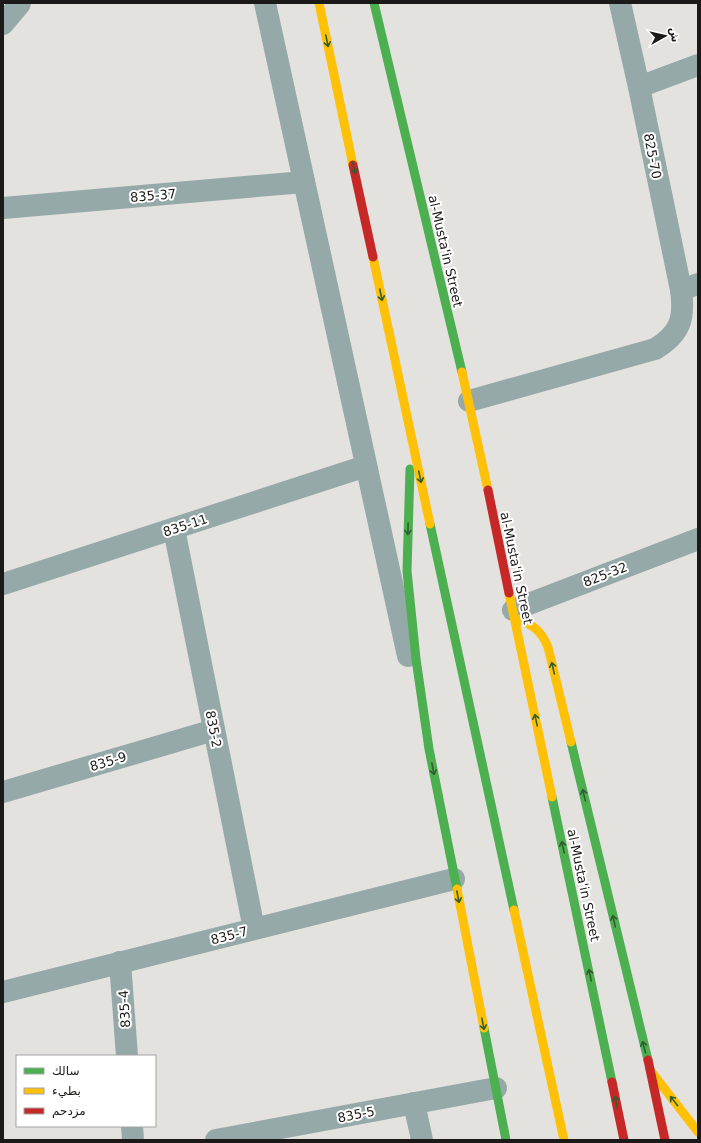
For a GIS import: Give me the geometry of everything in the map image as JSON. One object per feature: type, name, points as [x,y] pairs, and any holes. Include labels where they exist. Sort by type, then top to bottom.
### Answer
[{"type":"main road","points":[[319,3],[410,434],[564,1140]]},
{"type":"main road","name":"al-Musta'in Street","points":[[374,3],[469,402],[624,1140]]},
{"type":"main road","points":[[410,434],[407,571],[416,659],[429,749],[506,1140]]},
{"type":"main road","points":[[514,614],[538,630],[543,635],[548,647],[650,1070],[665,1140]]},
{"type":"main road","points":[[650,1070],[698,1132]]},
{"type":"street","points":[[3,24],[20,3]]},
{"type":"street","points":[[265,3],[429,749]]},
{"type":"street","name":"825-70","points":[[469,402],[655,349],[665,343],[673,335],[679,325],[689,287],[620,3]]},
{"type":"street","points":[[639,86],[698,65]]},
{"type":"street","name":"835-37","points":[[3,208],[304,182]]},
{"type":"street","name":"835-11","points":[[3,584],[366,466]]},
{"type":"street","name":"835-2","points":[[174,529],[254,929]]},
{"type":"street","name":"825-32","points":[[514,614],[698,539]]},
{"type":"street","name":"835-9","points":[[3,792],[214,730]]},
{"type":"street","name":"835-7","points":[[3,992],[454,879]]},
{"type":"street","name":"835-4","points":[[120,962],[127,1055]]},
{"type":"street","name":"835-5","points":[[216,1140],[496,1088]]},
{"type":"street","points":[[414,1103],[422,1140]]},
{"type":"street","points":[[132,1127],[133,1140]]},
{"type":"traffic: fast","points":[[374,3],[462,372]]},
{"type":"traffic: fast","points":[[410,469],[407,571],[416,659],[429,749],[457,889]]},
{"type":"traffic: fast","points":[[430,524],[514,910]]},
{"type":"traffic: fast","points":[[571,742],[648,1060]]},
{"type":"traffic: fast","points":[[552,797],[612,1082]]},
{"type":"traffic: fast","points":[[484,1028],[506,1140]]},
{"type":"traffic: slow","points":[[319,3],[353,165]]},
{"type":"traffic: slow","points":[[373,257],[430,524]]},
{"type":"traffic: slow","points":[[462,372],[488,490]]},
{"type":"traffic: slow","points":[[509,593],[552,797]]},
{"type":"traffic: slow","points":[[515,618],[535,628],[542,636],[548,647],[571,742]]},
{"type":"traffic: slow","points":[[457,889],[484,1028]]},
{"type":"traffic: slow","points":[[514,910],[564,1140]]},
{"type":"traffic: slow","points":[[650,1070],[698,1132]]},
{"type":"traffic: jam","points":[[353,165],[373,257]]},
{"type":"traffic: jam","points":[[488,490],[509,593]]},
{"type":"traffic: jam","points":[[648,1060],[665,1140]]},
{"type":"traffic: jam","points":[[612,1082],[624,1140]]}]
